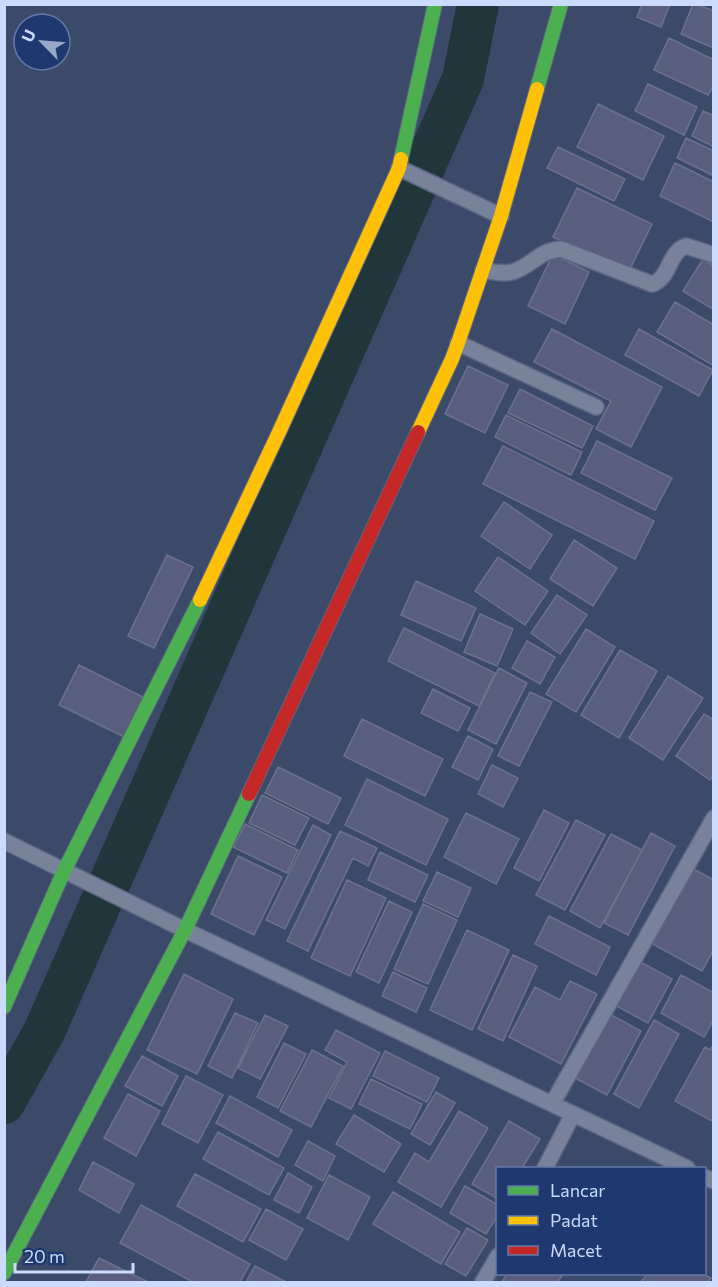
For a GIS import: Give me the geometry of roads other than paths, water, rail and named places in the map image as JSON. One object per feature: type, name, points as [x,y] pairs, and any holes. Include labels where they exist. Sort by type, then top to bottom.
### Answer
[{"type":"street","points":[[4,1007],[64,871],[184,634],[406,171],[435,4]]},
{"type":"street","points":[[4,1274],[185,930],[459,344],[501,216],[561,4]]},
{"type":"street","points":[[406,171],[501,216]]},
{"type":"street","points":[[483,270],[512,272],[546,252],[561,249],[652,285],[660,281],[675,254],[682,247],[686,246],[714,255]]},
{"type":"street","points":[[459,344],[596,407]]},
{"type":"street","points":[[552,1104],[714,818]]},
{"type":"street","points":[[4,841],[185,930],[685,1167]]},
{"type":"street","points":[[546,1167],[573,1114]]},
{"type":"street","points":[[483,1282],[496,1259]]},
{"type":"waterway","points":[[4,1103],[44,1032],[463,79],[478,4]]}]
